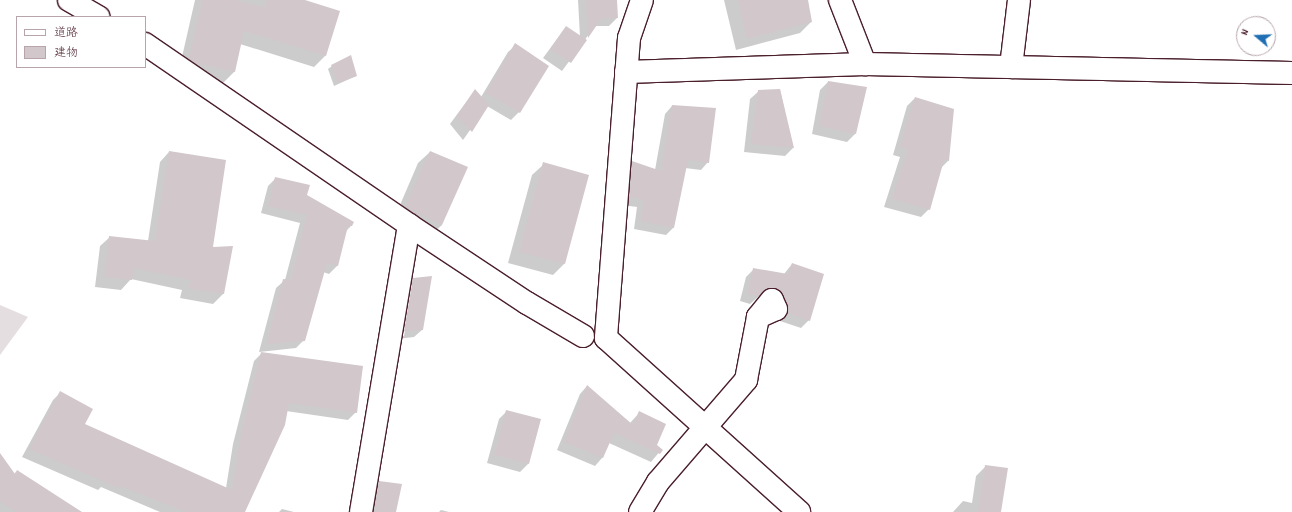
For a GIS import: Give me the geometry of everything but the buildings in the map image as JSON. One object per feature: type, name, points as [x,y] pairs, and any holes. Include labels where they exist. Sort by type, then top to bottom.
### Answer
[{"type":"street","points":[[69,0],[97,16]]},
{"type":"street","points":[[642,0],[629,38],[606,338],[799,512]]},
{"type":"street","points":[[840,0],[865,64]]},
{"type":"street","points":[[1011,67],[1020,0]]},
{"type":"street","points":[[146,45],[409,225],[527,303],[583,336]]},
{"type":"street","points":[[626,72],[865,64],[1292,73]]},
{"type":"street","points":[[361,512],[409,225]]},
{"type":"street","points":[[640,512],[658,482],[703,427],[746,380],[758,317]]},
{"type":"shaded area","points":[[0,305],[28,317],[0,355]]}]
